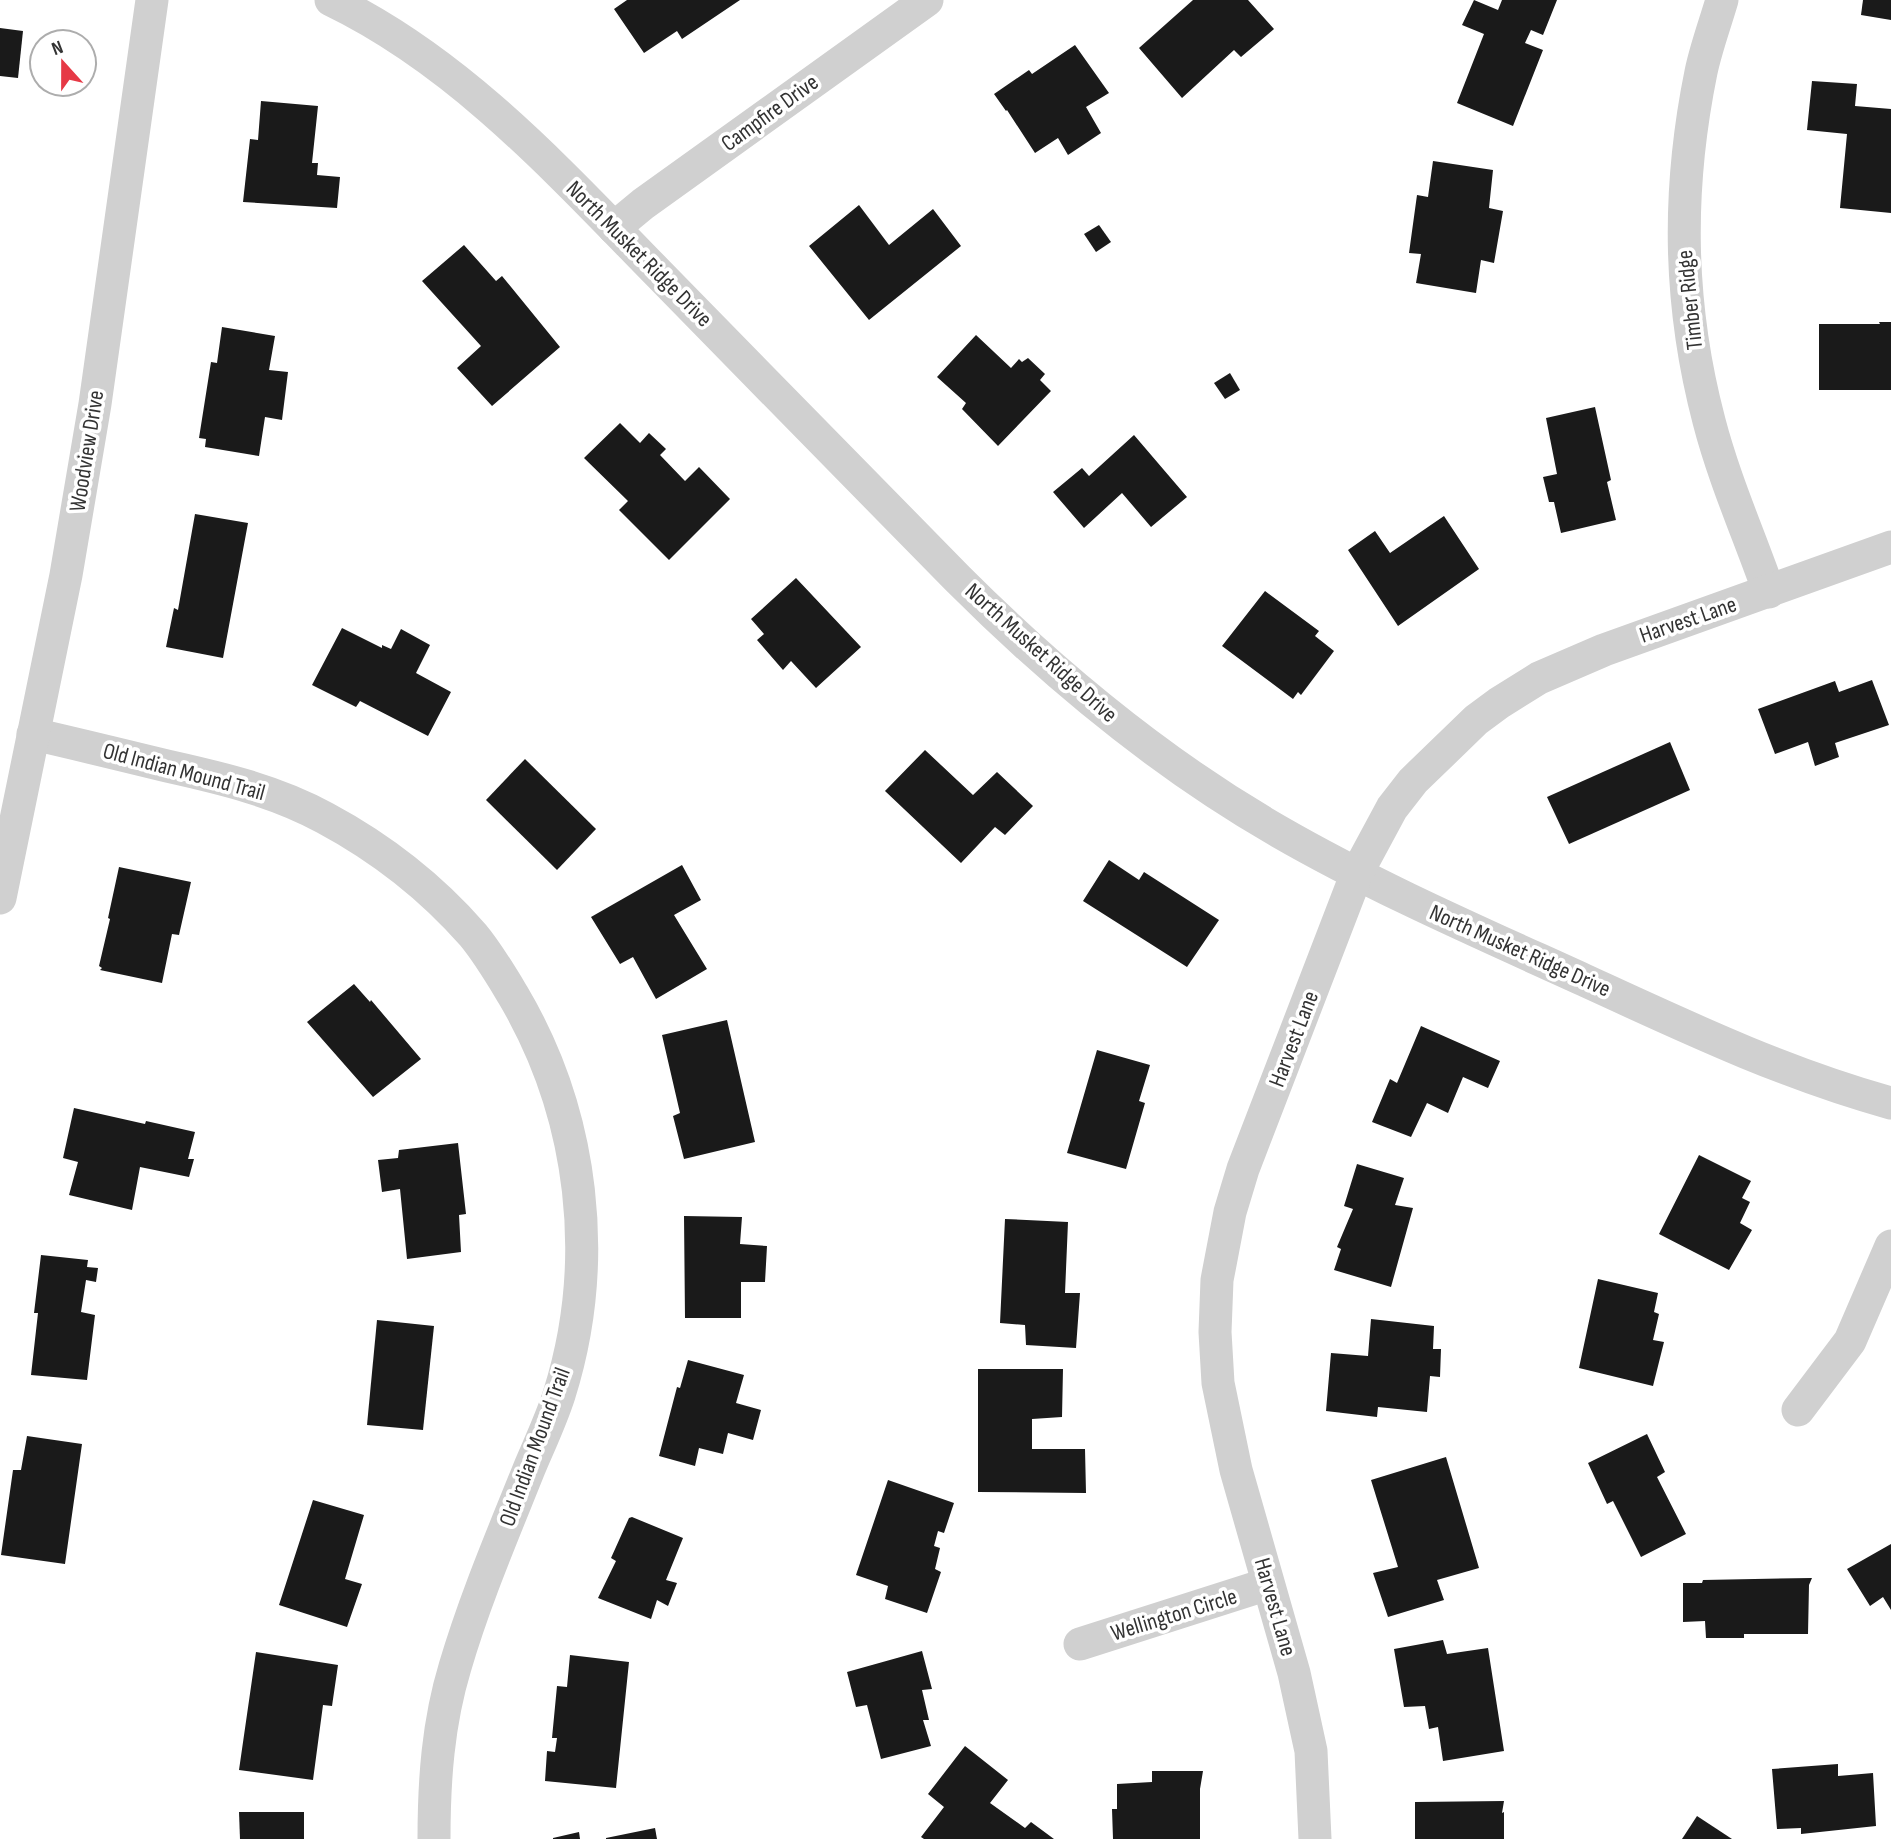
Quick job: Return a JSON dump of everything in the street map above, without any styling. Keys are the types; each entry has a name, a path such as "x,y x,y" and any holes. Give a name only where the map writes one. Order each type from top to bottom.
{"street":[{"name":"Woodview Drive","path":"0,898 66,575 93,417 152,0"},
{"name":"North Musket Ridge Drive","path":"331,0 357,12 406,42 464,87 540,154 962,583 1042,659 1134,735 1277,830 1417,905 1698,1032 1850,1092 1891,1104"},
{"name":"Campfire Drive","path":"614,228 643,204 928,0"},
{"name":"Timber Ridge","path":"1722,0 1702,70 1689,145 1683,223 1684,285 1690,335 1709,421 1769,592"},
{"name":"Harvest Lane","path":"1315,1839 1311,1752 1294,1673 1224,1418 1218,1383 1215,1332 1217,1280 1230,1212 1243,1169 1357,873 1392,808 1413,781 1476,720 1499,702 1539,678 1604,650 1891,547"},
{"name":"Old Indian Mound Trail","path":"33,734 245,784 324,817 400,865 439,900 474,937 504,979 531,1026 560,1097 579,1181 583,1258 573,1338 558,1395 476,1601 454,1670 438,1742 434,1779 434,1839"},
{"path":"1798,1410 1850,1341 1891,1246"},
{"name":"Wellington Circle","path":"1080,1644 1268,1584"}],"building":[{"path":"627,0 740,0 682,39 677,31 644,53 614,9"},
{"path":"1193,0 1248,0 1274,29 1241,57 1234,50 1182,98 1139,48"},
{"path":"1474,0 1498,10 1502,0 1557,0 1543,35 1531,30 1525,43 1543,50 1513,126 1457,103 1484,34 1462,25"},
{"path":"1863,0 1891,0 1891,20 1861,15"},
{"path":"0,28 23,31 18,78 0,76"},
{"path":"1075,45 1109,93 1086,107 1101,133 1068,155 1058,138 1035,153 994,94 1029,70 1032,74"},
{"path":"1812,81 1857,84 1855,106 1891,109 1891,213 1840,208 1847,134 1807,130"},
{"path":"261,101 318,106 312,163 318,163 317,175 340,177 337,208 243,202 250,139 258,140"},
{"path":"1433,161 1493,170 1489,208 1503,211 1494,263 1481,260 1476,293 1416,283 1421,254 1409,253 1417,195 1428,197"},
{"path":"859,205 889,245 933,209 961,246 869,320 809,246"},
{"path":"1099,225 1111,242 1096,252 1084,234"},
{"path":"464,245 496,281 502,276 560,347 492,406 457,368 481,346 422,281"},
{"path":"1879,322 1891,322 1891,390 1819,390 1819,324 1880,324"},
{"path":"222,327 275,336 269,370 288,372 282,420 265,417 259,456 205,447 206,439 199,438 211,362 217,363"},
{"path":"976,335 1011,368 1019,359 1022,362 1028,358 1045,374 1040,380 1051,391 998,446 962,409 966,403 937,377"},
{"path":"1230,373 1240,390 1225,399 1214,383"},
{"path":"1595,407 1611,480 1607,482 1616,520 1561,533 1554,502 1549,502 1543,477 1557,474 1546,418"},
{"path":"620,423 640,443 649,433 666,449 660,455 685,481 699,467 730,499 669,560 619,510 628,501 584,458"},
{"path":"1134,435 1187,497 1151,527 1122,493 1084,528 1053,492 1082,468 1089,476"},
{"path":"195,514 248,523 223,658 166,647 174,608 178,610"},
{"path":"1444,516 1479,569 1398,626 1348,550 1375,531 1390,553"},
{"path":"796,578 861,647 816,688 791,661 783,670 757,640 764,634 751,619"},
{"path":"1265,591 1319,631 1315,636 1334,651 1301,695 1298,692 1293,699 1222,646"},
{"path":"342,628 382,648 382,645 391,649 401,629 430,645 416,673 451,692 428,736 360,701 356,707 312,685"},
{"path":"1872,680 1889,725 1835,743 1839,757 1815,766 1808,742 1775,754 1758,709 1835,681 1839,692"},
{"path":"1670,742 1690,790 1569,844 1547,797"},
{"path":"925,750 973,795 997,772 1033,806 1005,835 995,827 961,863 885,791"},
{"path":"525,759 596,829 557,870 486,800"},
{"path":"1109,860 1139,880 1144,872 1219,920 1187,967 1083,901"},
{"path":"682,865 701,900 674,915 707,969 656,999 633,957 620,964 591,917"},
{"path":"119,867 191,882 179,935 172,934 162,983 100,970"},
{"path":"354,984 421,1059 373,1097 307,1022"},
{"path":"727,1020 755,1142 684,1159 673,1116 680,1113 662,1035"},
{"path":"1421,1026 1500,1061 1488,1088 1463,1077 1448,1113 1427,1103 1411,1137 1372,1122 1390,1079 1397,1083"},
{"path":"1097,1050 1150,1065 1139,1101 1145,1103 1126,1169 1067,1153"},
{"path":"74,1108 195,1132 188,1159 194,1159 189,1177 140,1167 132,1210 69,1195 78,1162 63,1158"},
{"path":"458,1143 466,1214 459,1215 461,1252 407,1259 400,1189 382,1192 378,1160 398,1158 399,1150"},
{"path":"1699,1155 1751,1181 1742,1198 1750,1202 1740,1223 1752,1230 1729,1270 1659,1234"},
{"path":"1357,1164 1404,1178 1395,1205 1413,1208 1391,1287 1334,1270 1341,1249 1337,1247 1353,1209 1344,1206"},
{"path":"684,1216 742,1217 740,1244 767,1246 765,1282 741,1282 741,1318 685,1318"},
{"path":"1005,1219 1068,1222 1065,1293 1080,1293 1076,1348 1026,1345 1025,1325 1000,1323"},
{"path":"41,1255 88,1260 87,1267 98,1268 96,1282 86,1280 81,1312 95,1315 87,1380 31,1375 38,1313 34,1313"},
{"path":"1598,1279 1658,1293 1654,1312 1659,1314 1653,1340 1664,1342 1653,1386 1579,1368"},
{"path":"1371,1319 1434,1326 1433,1349 1441,1349 1440,1377 1430,1376 1427,1412 1378,1407 1377,1417 1326,1411 1331,1353 1368,1356"},
{"path":"377,1320 434,1326 423,1430 367,1425"},
{"path":"688,1360 744,1375 736,1403 761,1410 753,1440 728,1433 723,1454 699,1448 695,1466 659,1456 677,1387 680,1388"},
{"path":"978,1369 1063,1369 1062,1417 1032,1419 1032,1449 1085,1449 1086,1493 978,1492"},
{"path":"1647,1434 1665,1472 1657,1477 1686,1534 1641,1557 1613,1501 1607,1504 1588,1463"},
{"path":"27,1436 82,1444 65,1564 1,1555 13,1470 21,1470"},
{"path":"1446,1457 1479,1568 1437,1580 1444,1600 1388,1617 1373,1573 1398,1567 1371,1480"},
{"path":"888,1480 954,1503 944,1533 938,1531 934,1546 940,1548 935,1569 941,1572 927,1613 885,1599 888,1586 856,1575"},
{"path":"313,1500 364,1515 345,1579 362,1584 347,1627 279,1605"},
{"path":"629,1518 683,1538 666,1580 677,1583 668,1606 657,1600 651,1619 598,1598 616,1561 611,1558"},
{"path":"1891,1544 1891,1610 1883,1597 1870,1606 1847,1569"},
{"path":"1812,1578 1809,1585 1808,1634 1744,1634 1744,1638 1706,1638 1705,1621 1683,1622 1683,1583 1702,1583 1703,1580"},
{"path":"1443,1640 1447,1654 1488,1648 1504,1751 1443,1761 1438,1727 1429,1729 1425,1706 1404,1707 1394,1649"},
{"path":"922,1651 932,1689 922,1690 929,1720 923,1720 931,1746 881,1759 867,1705 856,1707 847,1672"},
{"path":"256,1652 338,1665 332,1706 323,1705 313,1780 239,1770"},
{"path":"570,1655 629,1662 616,1788 545,1781 547,1751 555,1752 557,1738 552,1738 557,1686 567,1687"},
{"path":"965,1746 1008,1780 990,1803 1025,1828 1031,1822 1054,1839 921,1837 944,1807 928,1794"},
{"path":"1838,1764 1838,1776 1873,1773 1876,1826 1801,1834 1801,1828 1777,1829 1772,1769"},
{"path":"1152,1771 1203,1771 1200,1789 1200,1839 1113,1839 1112,1809 1117,1809 1117,1784 1152,1782"},
{"path":"1504,1801 1504,1839 1415,1839 1415,1802"},
{"path":"239,1812 304,1812 304,1839 240,1839"},
{"path":"1697,1816 1732,1839 1682,1839"},
{"path":"655,1828 657,1839 606,1839 606,1838"},
{"path":"579,1832 580,1839 553,1839 553,1838"}]}
